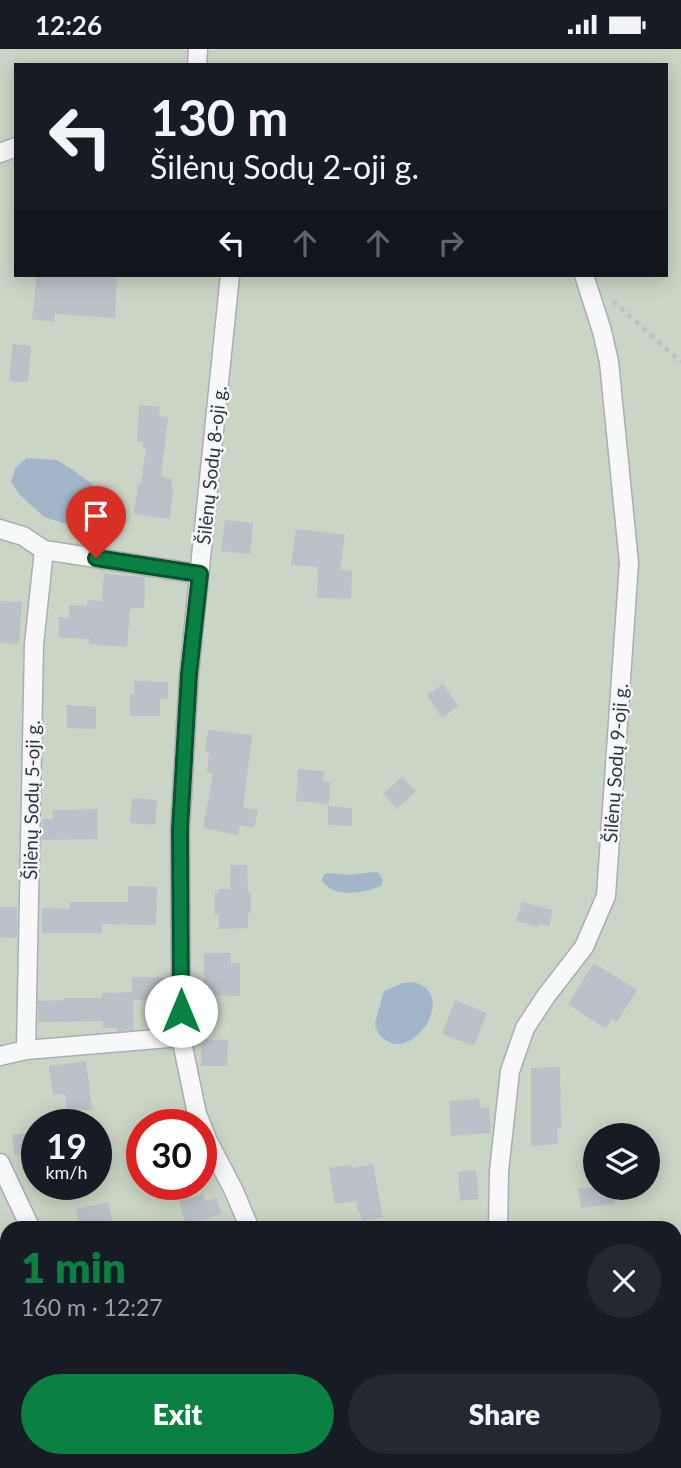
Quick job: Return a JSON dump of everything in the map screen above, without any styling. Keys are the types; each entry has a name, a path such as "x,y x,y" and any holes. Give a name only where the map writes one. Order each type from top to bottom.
{"street":[{"name":"Šilėnų Sodų 8-oji g.","path":"230,277 189,674 180,829 181,1037 197,1114 247,1221"},
{"name":"Šilėnų Sodų 9-oji g.","path":"498,1221 499,1171 510,1070 525,1028 584,947 606,895 629,562 609,362 585,277"},
{"path":"0,529 23,536 44,550 200,574"},
{"name":"Šilėnų Sodų 5-oji g.","path":"26,1050 34,644 44,550"},
{"path":"0,1056 26,1050 181,1037"},
{"path":"0,1163 27,1221"}],"path":[{"path":"613,301 681,362"}],"green space":[{"path":"0,49 681,49 681,1221 0,1221"}],"water":[{"path":"27,458 56,460 91,483 95,491 94,502 87,515 77,524 44,517 19,494 11,482 16,467"},
{"path":"328,873 348,875 379,873 383,881 381,886 366,891 349,893 333,890 322,880 324,874"},
{"path":"413,982 426,988 432,998 428,1022 410,1041 398,1044 387,1041 376,1029 375,1023 384,991"}],"building":[{"path":"37,277 117,277 115,318 55,314 54,322 32,319"},
{"path":"13,344 31,346 28,382 9,381"},
{"path":"139,405 160,407 159,416 168,417 161,477 172,479 170,519 134,514 146,447 143,447 143,442 137,441"},
{"path":"225,520 253,523 250,554 221,551"},
{"path":"296,529 345,535 340,570 352,571 351,599 317,598 318,567 291,565"},
{"path":"104,574 145,577 144,608 130,608 127,647 89,644 89,639 59,638 59,617 69,618 69,605 87,606 87,600 102,601"},
{"path":"0,601 22,602 19,644 0,643"},
{"path":"134,681 168,682 168,699 160,699 160,716 130,716 130,694 134,694"},
{"path":"443,684 458,706 442,718 427,695"},
{"path":"67,705 96,707 96,729 67,728"},
{"path":"208,730 252,735 243,808 258,810 254,828 240,825 238,835 203,828 213,773 207,773 209,752 205,752"},
{"path":"298,769 324,771 323,782 330,782 329,804 296,801"},
{"path":"402,777 416,791 397,809 383,794"},
{"path":"132,798 157,800 155,825 130,823"},
{"path":"328,806 352,808 352,826 328,825"},
{"path":"97,809 97,839 42,840 42,819 53,819 53,810"},
{"path":"231,865 247,865 248,893 251,893 248,928 219,929 219,914 215,915 215,893 218,893 218,889 230,889"},
{"path":"128,886 157,887 156,925 102,924 102,933 42,933 42,908 70,909 70,902 128,902"},
{"path":"522,902 553,910 549,926 539,924 538,927 516,921"},
{"path":"0,907 17,907 17,938 0,937"},
{"path":"204,953 231,953 231,963 240,963 240,996 204,995"},
{"path":"594,963 637,990 617,1022 612,1019 606,1029 568,1004"},
{"path":"132,977 163,977 164,1000 133,1000 134,1030 103,1028 103,1021 38,1022 38,1001 102,998 102,993 132,992"},
{"path":"455,1000 487,1013 474,1046 442,1034"},
{"path":"201,1039 228,1040 227,1066 201,1066"},
{"path":"86,1061 92,1109 67,1109 65,1094 53,1095 49,1066"},
{"path":"560,1067 561,1127 557,1128 558,1144 531,1146 531,1068"},
{"path":"479,1099 480,1108 489,1107 491,1133 451,1136 449,1101"},
{"path":"21,1134 21,1154 15,1155 12,1135"},
{"path":"351,1164 352,1168 373,1164 383,1217 362,1221 356,1201 335,1204 329,1168"},
{"path":"476,1170 479,1199 460,1201 458,1172"},
{"path":"578,1188 583,1188 583,1200 614,1200 615,1204 581,1208"},
{"path":"217,1198 222,1214 196,1221 184,1221 179,1201"},
{"path":"108,1202 112,1221 79,1221 76,1209"}],"route":[{"path":"96,558 200,574 189,674 180,829 181,1011"}]}
